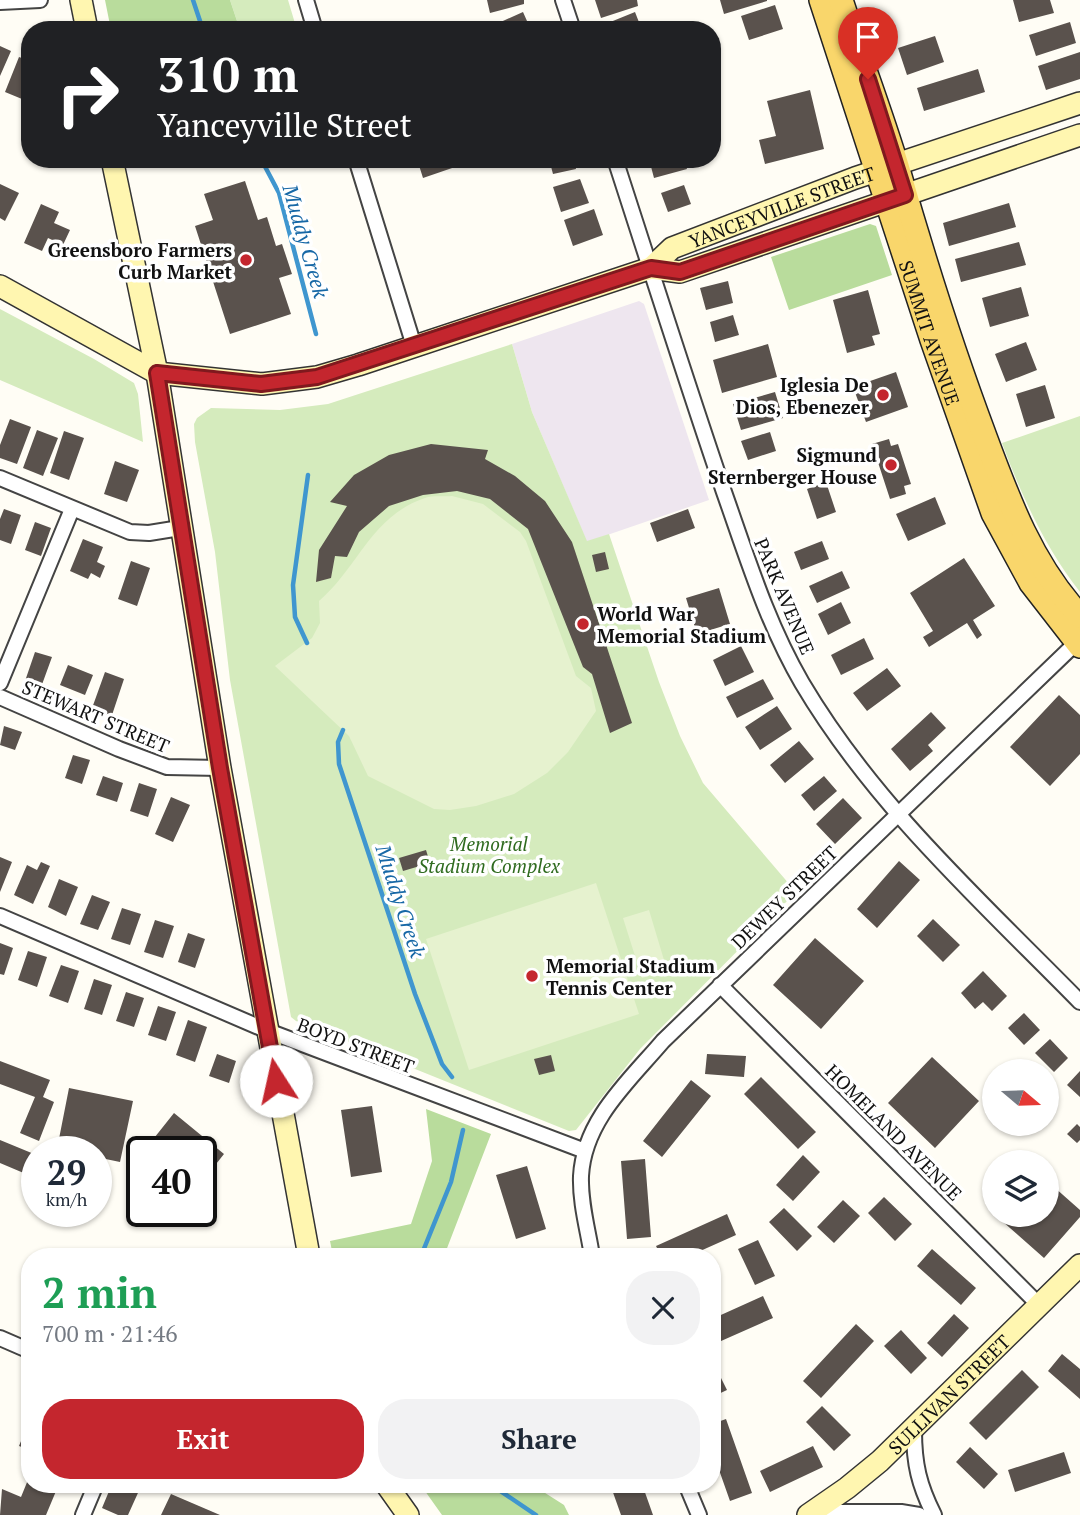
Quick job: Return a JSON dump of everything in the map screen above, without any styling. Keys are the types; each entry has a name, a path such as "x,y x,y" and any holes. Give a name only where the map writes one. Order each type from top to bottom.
{"main road":[{"name":"SUMMIT AVENUE","path":"821,0 887,168 1013,512 1038,560 1080,616"},
{"name":"SUMMIT AVENUE","path":"841,0 887,168"},
{"name":"SUMMIT AVENUE","path":"897,198 932,340 993,513 1031,583 1078,645"}],"street":[{"path":"0,2 40,0"},
{"path":"81,0 85,21"},
{"path":"306,0 312,21"},
{"path":"563,0 570,21"},
{"name":"YANCEYVILLE STREET","path":"157,373 231,382 285,382 317,377 651,268 672,248 887,168 1080,103"},
{"name":"YANCEYVILLE STREET","path":"651,268 680,272 1080,135"},
{"path":"114,168 157,373 220,768 308,1248"},
{"path":"359,168 414,346"},
{"name":"PARK AVENUE","path":"618,168 680,365 769,617 802,682 848,752 897,815 1080,1002"},
{"path":"0,286 157,373"},
{"path":"0,478 130,532 149,533 180,528"},
{"path":"0,684 72,509"},
{"name":"DEWEY STREET","path":"591,1248 581,1176 585,1151 595,1125 608,1105 663,1041 720,985 1078,645"},
{"name":"STEWART STREET","path":"0,697 167,767 220,768"},
{"name":"BOYD STREET","path":"0,916 268,1031 585,1151"},
{"name":"HOMELAND AVENUE","path":"720,985 1040,1305"},
{"name":"SULLIVAN STREET","path":"812,1513 872,1468 914,1430 1080,1265"},
{"path":"0,1338 21,1347"},
{"path":"914,1430 914,1462 922,1491 934,1515"},
{"path":"83,1515 92,1493"},
{"path":"392,1493 408,1515"},
{"path":"690,1493 699,1515"},
{"path":"812,1513 901,1512 919,1515"}],"shaded area":[{"path":"639,301 644,304 709,500 587,542 532,412 512,344"}],"green space":[{"path":"105,0 230,0 237,21 109,21"},
{"path":"230,0 288,0 294,21 237,21"},
{"path":"870,224 876,226 892,275 789,310 771,257"},
{"path":"0,309 134,383 138,394 143,442 0,380"},
{"name":"Memorial Stadium Complex","path":"512,344 532,412 587,541 609,534 659,682 680,736 703,783 796,892 640,1049 576,1130 569,1131 291,1017 230,680 215,552 195,442 194,424 197,418 211,408 280,410 328,404"},
{"path":"1080,416 1080,592 1035,521 1002,443"},
{"path":"452,496 483,504 520,532 526,541 576,676 591,688 596,711 568,752 547,773 514,794 476,806 450,810 434,809 368,776 349,736 275,666 312,638 320,623 319,601 333,588 391,517 425,498"},
{"name":"Memorial Stadium Tennis Center","path":"596,883 639,1014 469,1070 426,939"},
{"path":"649,910 667,970 642,978 623,918"},
{"path":"426,1109 491,1134 447,1248 331,1248 330,1241 411,1224 432,1161"},
{"path":"426,1493 545,1493 564,1505 569,1515 442,1515"}],"building":[{"path":"487,0 524,0 524,4 490,13"},
{"path":"595,0 637,0 638,6 601,18"},
{"path":"720,0 767,0 767,1 724,14"},
{"path":"1013,0 1050,0 1054,13 1019,22"},
{"path":"775,5 783,29 749,40 741,16"},
{"path":"523,12 527,21 503,21"},
{"path":"635,12 638,21 613,21"},
{"path":"1070,22 1076,43 1036,56 1029,35"},
{"path":"935,36 944,62 907,75 898,48"},
{"path":"0,46 11,51 0,76"},
{"path":"1080,52 1080,79 1046,90 1038,66"},
{"path":"19,57 21,58 21,99 5,92"},
{"path":"978,69 985,92 924,111 917,88"},
{"path":"810,90 824,149 765,164 759,140 776,136 767,101"},
{"path":"420,168 452,168 423,178"},
{"path":"551,168 576,168 576,169 553,174"},
{"path":"651,168 687,169 654,178"},
{"path":"580,179 589,203 561,212 553,187"},
{"name":"Greensboro Farmers Curb Market","path":"245,181 258,220 267,217 276,246 282,244 292,274 279,278 291,314 230,334 195,226 213,220 204,194"},
{"path":"0,184 19,193 5,221 0,218"},
{"path":"684,185 691,204 668,212 661,193"},
{"path":"1009,203 1016,227 949,246 943,223"},
{"path":"41,204 59,212 54,223 70,230 63,245 48,238 42,251 24,243"},
{"path":"594,209 603,235 573,246 564,220"},
{"path":"1019,242 1026,265 961,282 955,259"},
{"path":"728,281 733,303 706,310 700,288"},
{"path":"1021,287 1029,316 990,327 982,298"},
{"path":"868,290 880,334 872,336 875,345 847,353 833,300"},
{"path":"733,315 739,335 715,342 710,322"},
{"path":"1026,342 1037,370 1006,382 995,354"},
{"path":"768,344 777,377 722,393 713,360"},
{"path":"896,372 908,407 866,422 853,387"},
{"path":"1045,385 1055,418 1026,427 1016,394"},
{"path":"775,392 783,418 741,430 733,404"},
{"path":"10,419 31,427 17,464 0,458 0,445"},
{"path":"37,430 58,438 43,476 23,468"},
{"path":"64,431 84,438 69,480 50,473"},
{"path":"770,432 776,451 748,460 741,441"},
{"name":"Sigmund Sternberger House","path":"889,439 891,446 898,444 911,484 904,486 906,494 890,499 872,444"},
{"name":"World War Memorial Stadium","path":"431,444 488,450 485,459 515,476 545,501 572,542 632,723 610,733 592,674 583,667 528,529 490,499 457,491 423,495 389,506 359,532 347,557 335,556 331,578 316,582 319,550 347,506 330,502 354,475 389,455"},
{"path":"115,461 139,470 127,502 104,494"},
{"path":"826,482 836,512 817,519 807,489"},
{"path":"935,497 946,524 908,541 896,514"},
{"path":"4,509 21,515 11,544 0,540 0,519"},
{"path":"688,509 695,528 657,542 650,523"},
{"path":"35,522 51,528 41,556 25,550"},
{"path":"83,539 103,547 97,562 105,566 100,578 91,573 88,579 70,571"},
{"path":"822,541 829,559 801,570 794,552"},
{"path":"605,552 609,569 596,572 592,555"},
{"path":"964,558 995,606 973,620 982,635 977,639 967,623 929,647 923,637 933,631 910,593"},
{"path":"131,561 150,568 137,606 118,599"},
{"path":"842,571 850,588 817,603 809,586"},
{"path":"719,588 730,624 697,634 686,598"},
{"path":"841,602 851,623 828,635 818,614"},
{"path":"864,638 874,659 841,675 831,655"},
{"path":"741,646 754,672 725,686 713,660"},
{"path":"35,652 52,657 40,690 24,684"},
{"path":"68,665 93,675 85,695 60,685"},
{"path":"887,668 901,686 867,711 853,693"},
{"path":"105,672 124,679 111,718 91,711"},
{"path":"763,679 774,699 737,718 726,697"},
{"path":"1059,695 1080,715 1080,754 1050,786 1010,747"},
{"path":"777,706 792,729 760,750 745,727"},
{"path":"931,712 946,728 928,745 933,751 910,771 891,749"},
{"path":"4,726 22,732 15,750 0,745"},
{"path":"799,741 814,759 785,783 770,765"},
{"path":"73,755 90,760 82,784 65,778"},
{"path":"103,776 123,783 117,802 96,795"},
{"path":"824,776 837,791 814,811 801,795"},
{"path":"139,783 157,789 148,817 130,811"},
{"path":"171,797 190,805 173,842 155,834"},
{"path":"843,798 862,818 835,844 816,824"},
{"path":"426,850 430,863 403,871 399,858"},
{"path":"0,857 12,862 0,892"},
{"path":"899,861 920,880 877,928 857,909"},
{"path":"41,862 50,866 33,904 14,895 27,865 37,870"},
{"path":"59,879 78,887 66,916 48,907"},
{"path":"92,895 110,902 98,930 80,924"},
{"path":"122,908 141,914 130,945 111,939"},
{"path":"933,919 960,945 943,962 917,936"},
{"path":"155,920 174,926 163,958 144,952"},
{"path":"188,933 205,939 195,968 178,962"},
{"path":"815,938 864,981 821,1029 773,985"},
{"path":"0,943 13,948 4,975 0,974"},
{"path":"28,951 47,957 37,987 18,980"},
{"path":"61,965 79,971 68,1003 49,996"},
{"path":"983,971 1007,996 992,1011 983,1002 975,1009 961,993"},
{"path":"94,979 112,985 102,1015 84,1009"},
{"path":"126,992 144,998 134,1027 116,1021"},
{"path":"158,1006 176,1012 166,1041 148,1035"},
{"path":"1024,1013 1040,1030 1024,1045 1008,1028"},
{"path":"188,1020 207,1027 195,1062 176,1055"},
{"path":"1050,1039 1068,1058 1059,1067 1059,1059 1041,1059 1035,1053"},
{"path":"217,1054 236,1061 229,1083 209,1076"},
{"path":"707,1054 746,1056 744,1077 705,1074"},
{"path":"551,1055 555,1071 539,1075 534,1059"},
{"path":"932,1057 979,1101 935,1148 888,1103"},
{"path":"0,1061 50,1080 43,1097 54,1102 41,1136 20,1133 35,1097 0,1084"},
{"path":"1080,1071 1080,1097 1067,1085"},
{"path":"761,1077 816,1132 798,1149 744,1094"},
{"path":"691,1080 711,1096 662,1157 643,1141"},
{"path":"69,1088 133,1101 120,1162 112,1160 112,1136 60,1136"},
{"path":"372,1106 382,1172 351,1177 341,1110"},
{"path":"174,1113 202,1136 156,1136"},
{"path":"1077,1124 1080,1127 1080,1140 1077,1143 1067,1134"},
{"path":"0,1140 21,1149 21,1172 0,1163"},
{"path":"217,1148 224,1154 217,1163"},
{"path":"803,1155 820,1172 793,1201 776,1185"},
{"path":"645,1159 651,1237 627,1239 621,1161"},
{"path":"527,1166 546,1229 516,1239 496,1175"},
{"path":"1059,1191 1080,1210 1080,1217 1044,1258 1009,1227 1059,1227"},
{"path":"884,1197 912,1224 895,1241 868,1213"},
{"path":"843,1200 860,1216 834,1243 817,1227"},
{"path":"784,1208 812,1236 797,1251 769,1222"},
{"path":"727,1214 736,1235 707,1248 656,1246"},
{"path":"758,1240 775,1276 755,1285 738,1249"},
{"path":"932,1249 976,1288 961,1305 917,1266"},
{"path":"763,1296 773,1318 721,1341 721,1315"},
{"path":"954,1314 969,1328 942,1357 927,1343"},
{"path":"856,1324 874,1341 821,1398 803,1381"},
{"path":"901,1330 927,1358 911,1374 884,1346"},
{"path":"1062,1354 1080,1369 1080,1399 1048,1371"},
{"path":"1022,1370 1039,1387 986,1440 969,1423"},
{"path":"721,1378 727,1390 721,1393"},
{"path":"822,1406 851,1435 834,1451 806,1422"},
{"path":"726,1419 752,1493 730,1501 721,1476 721,1421"},
{"path":"813,1446 823,1467 770,1492 760,1471"},
{"path":"970,1447 998,1474 984,1489 956,1462"},
{"path":"1064,1452 1071,1473 1015,1492 1008,1470"},
{"path":"2,1489 21,1497 23,1493 55,1493 46,1515 0,1515"},
{"path":"108,1493 138,1493 128,1515 118,1515 102,1508"},
{"path":"613,1493 645,1493 653,1515 621,1515"},
{"path":"171,1494 220,1515 161,1515"}],"waterway":[{"name":"Muddy Creek","path":"193,0 200,21"},
{"name":"Muddy Creek","path":"266,168 279,193 316,334"},
{"name":"Muddy Creek","path":"307,643 295,617 293,585 308,475"},
{"name":"Muddy Creek","path":"343,730 338,742 339,764 415,994 442,1064 452,1077"},
{"name":"Muddy Creek","path":"424,1248 451,1182 463,1130"},
{"name":"Muddy Creek","path":"503,1493 536,1515"}],"place":[{"name":"Greensboro Farmers Curb Market","path":"246,260"},
{"name":"Iglesia De Dios, Ebenezer","path":"883,395"},
{"name":"Sigmund Sternberger House","path":"891,465"},
{"name":"World War Memorial Stadium","path":"583,624"},
{"name":"Memorial Stadium Tennis Center","path":"532,976"}],"route":[{"path":"276,1081 220,768 157,373 261,384 317,377 651,268 680,272 905,195 868,79"}]}
